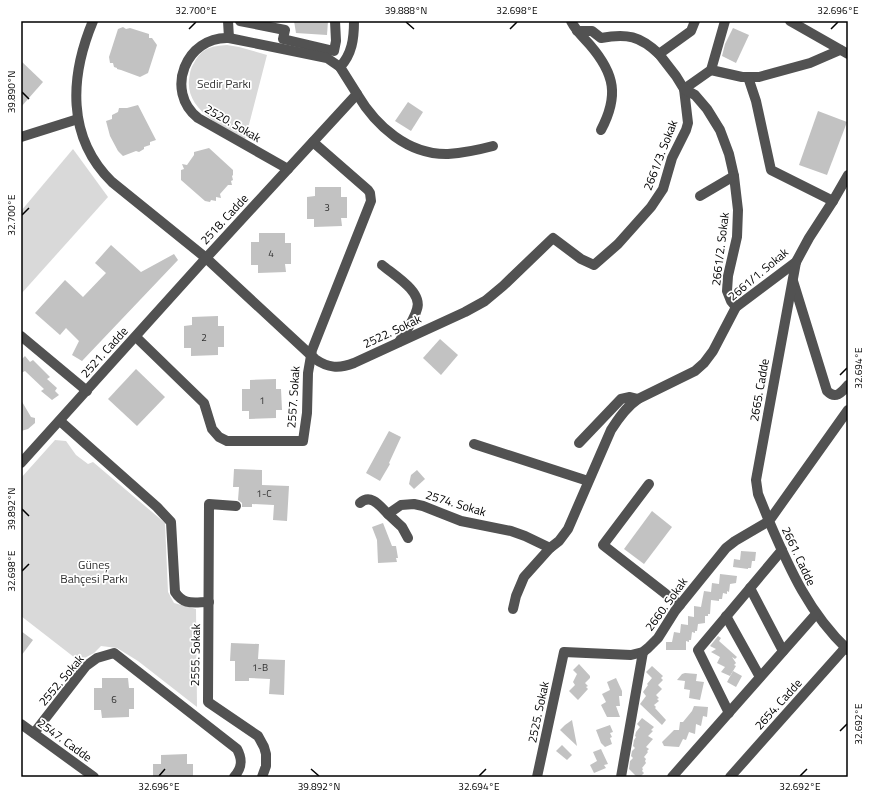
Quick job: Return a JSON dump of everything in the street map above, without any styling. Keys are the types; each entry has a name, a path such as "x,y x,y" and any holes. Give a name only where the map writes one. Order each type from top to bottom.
{"street":[{"name":"2518. Cadde","path":"93,21 85,43 78,78 76,102 78,119 88,150 104,175 206,258 357,94"},
{"path":"228,21 229,38"},
{"path":"240,21 284,30 283,39 334,51 336,41 335,21"},
{"path":"354,21 353,43 345,61 340,67 366,108 376,120 397,138 415,148 446,154 493,146"},
{"path":"571,21 577,31 596,52 611,82 613,92 612,101 602,130"},
{"path":"659,54 691,30 694,21"},
{"path":"577,31 592,31 602,38 622,36 641,39 659,54 684,89 711,70 725,21"},
{"path":"790,21 844,52"},
{"name":"2520. Sokak","path":"288,169 198,118 191,112 186,106 183,98 182,82 188,59 197,49 208,41 229,38 327,58 340,67"},
{"path":"711,70 748,77 759,77 844,52"},
{"path":"748,77 756,101 771,170 833,201"},
{"name":"2661/2. Sokak","path":"684,89 695,95 714,119 725,142 734,176 738,210 738,225 735,249 728,276 727,291 730,301 736,307"},
{"name":"2661/3. Sokak","path":"594,265 618,244 651,207 663,189 672,158 688,123 684,89"},
{"path":"21,137 78,119"},
{"name":"2557. Sokak","path":"136,337 204,403 211,427 218,437 227,441 303,441 307,413 310,355 372,201 368,190 313,142"},
{"path":"700,196 734,176"},
{"name":"2661/1. Sokak","path":"513,608 524,576 550,548 560,541 568,529 614,426 626,410 638,399 700,368 713,350 736,307 796,262 809,238 848,176"},
{"name":"2522. Sokak","path":"206,258 310,355 321,363 333,368 354,363 465,312 485,301 503,286 553,238 581,259 594,265"},
{"name":"2521. Cadde","path":"23,456 60,421 206,258"},
{"name":"2665. Cadde","path":"769,521 758,494 756,480 796,262"},
{"path":"382,265 410,288 418,301 418,308 399,342"},
{"path":"792,279 827,391 832,395 838,395 842,393 848,385"},
{"path":"21,336 87,391"},
{"path":"579,443 621,399 630,397 638,399"},
{"name":"2661. Cadde","path":"846,649 816,614 798,585 769,521 848,410"},
{"path":"60,421 157,506 168,518 171,522 175,592 180,598 187,602 209,602"},
{"path":"474,444 588,482"},
{"path":"649,484 603,545 680,605"},
{"path":"360,503 367,499 371,499 402,527 408,538"},
{"name":"2555. Sokak","path":"236,506 209,504 208,702 258,736 264,747 267,760 265,772 262,777"},
{"name":"2574. Sokak","path":"388,514 401,505 414,504 461,521 511,531 550,548"},
{"name":"2660. Sokak","path":"643,652 658,638 680,605 726,548 769,521"},
{"path":"728,713 698,650 782,550"},
{"path":"750,588 783,651"},
{"path":"672,777 816,614"},
{"path":"726,616 760,678"},
{"name":"2654. Cadde","path":"734,776 846,649"},
{"name":"2525. Sokak","path":"537,777 564,652 631,656 643,652"},
{"path":"621,777 643,652"},
{"name":"2552. Sokak","path":"34,733 86,666 97,658 114,653 237,749 241,765 238,773 234,777"},
{"name":"2547. Cadde","path":"21,724 94,777"}],"green space":[{"name":"Sedir Parkı","path":"227,45 267,55 245,140 208,117 194,101 190,91 190,72 200,54 212,47"},
{"path":"73,149 108,197 21,294 21,211"},
{"name":"Güneş Bahçesi Parkı","path":"55,440 66,441 76,455 88,464 93,462 165,523 168,592 174,603 196,609 197,707 138,661 117,648 101,646 94,653 79,661 21,616 21,478"}],"building":[{"path":"294,21 328,21 327,35 296,33"},
{"path":"123,27 149,34 149,38 152,38 157,45 148,73 140,77 117,69 114,67 113,63 110,63 109,57 118,29"},
{"path":"733,28 749,35 736,63 722,56 725,44"},
{"path":"21,61 43,82 21,107"},
{"path":"408,102 423,112 411,131 395,121"},
{"path":"138,105 156,140 150,142 150,145 144,147 144,149 139,152 136,151 123,156 118,151 110,136 106,121 112,119 112,115 118,112 119,108 127,108"},
{"path":"818,111 847,122 827,175 799,165"},
{"path":"209,148 233,170 233,180 231,181 232,185 228,185 220,194 221,198 216,197 216,201 211,200 210,202 205,201 181,180 181,170 184,169 182,164 187,165 194,155 194,152"},
{"path":"315,187 341,187 341,197 347,197 347,218 341,218 342,226 314,227 314,219 307,219 307,197 315,196"},
{"path":"259,233 285,233 285,243 291,243 291,264 285,264 286,272 258,273 258,265 251,265 251,242 259,242"},
{"path":"111,245 141,272 174,254 178,260 82,361 72,355 79,341 66,328 60,335 35,313 65,280 83,297 106,273 95,263"},
{"path":"218,316 218,326 224,326 224,347 218,347 218,355 191,356 191,348 184,348 184,326 192,325 192,317"},
{"path":"440,339 458,355 441,375 423,358"},
{"path":"25,356 30,362 33,360 50,377 47,379 57,388 55,391 59,395 52,400 41,391 44,389 25,371 21,373 21,360"},
{"path":"136,369 165,397 137,426 108,399"},
{"path":"276,379 276,389 281,389 282,410 276,410 276,418 249,419 249,411 242,411 242,389 250,389 250,380"},
{"path":"21,400 31,417 35,418 35,423 28,429 21,431"},
{"path":"389,431 401,437 389,463 390,464 380,481 366,473"},
{"path":"234,469 262,470 262,485 289,486 287,521 273,520 274,505 252,504 252,507 242,507 242,503 238,500 239,487 233,487"},
{"path":"417,470 425,479 414,489 409,484 411,475"},
{"path":"652,511 672,527 644,564 624,549"},
{"path":"383,523 392,546 396,546 398,558 396,558 397,562 378,563 377,540 372,527"},
{"path":"741,551 756,552 755,561 752,561 751,568 733,567 734,559 740,560"},
{"path":"720,574 737,576 736,583 730,584 729,592 727,591 727,594 723,593 722,599 719,599 719,601 711,600 710,614 705,616 705,623 698,624 697,631 695,631 695,633 692,632 691,640 689,640 689,642 686,641 686,650 666,650 666,642 672,642 674,632 680,633 681,624 688,625 688,616 694,617 694,606 701,607 704,591 711,592 712,583 719,584"},
{"path":"21,631 33,640 21,656"},
{"path":"718,636 721,638 719,641 737,657 735,659 732,657 736,663 734,665 736,666 730,676 721,672 725,667 717,663 720,657 711,652 716,649 710,646"},
{"path":"231,643 259,644 258,659 285,660 284,695 269,694 270,679 249,678 249,681 235,681 235,661 230,661"},
{"path":"579,664 590,676 590,678 585,683 588,686 586,687 588,689 578,700 569,691 575,685 573,682 577,674 573,670"},
{"path":"652,666 663,676 661,678 663,680 658,685 662,689 656,695 659,698 657,699 659,701 654,705 666,720 662,725 640,704 646,696 643,692 652,678 646,672"},
{"path":"733,671 742,676 736,687 727,682"},
{"path":"682,674 697,674 696,681 704,682 700,700 689,698 690,690 684,689 685,681 677,680"},
{"path":"102,678 128,678 129,688 134,688 134,709 129,709 129,717 102,718 101,710 94,710 94,688 102,688"},
{"path":"616,678 622,691 622,696 619,696 620,706 616,706 620,717 607,717 601,705 606,702 602,694 610,690 607,682"},
{"path":"694,706 708,707 707,717 703,716 701,726 696,724 695,734 689,732 686,740 683,739 679,747 664,746 662,742 674,730 679,730 680,722 683,722"},
{"path":"642,718 654,727 651,730 653,731 648,736 653,739 646,747 649,749 644,757 646,759 646,763 642,768 642,771 644,773 640,777 637,777 629,769 630,761 633,758 631,756 632,751 635,748 633,746 636,732 640,727 637,724"},
{"path":"572,720 577,746 560,730"},
{"path":"610,725 613,732 610,733 612,737 610,738 612,744 605,747 601,743 596,730"},
{"path":"562,745 572,755 567,760 556,751"},
{"path":"601,749 608,764 604,765 606,768 594,773 590,765 597,761 593,752"},
{"path":"187,754 187,764 193,764 193,777 153,777 153,764 161,764 161,755"}]}
